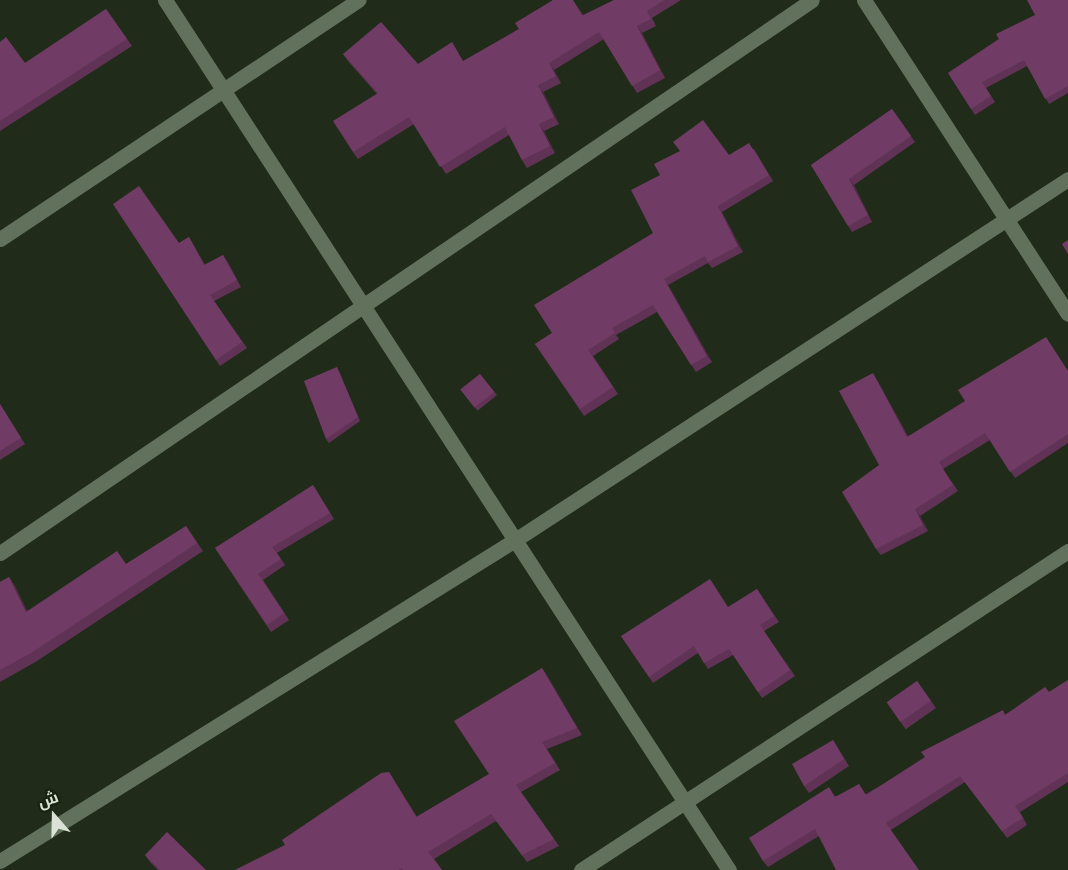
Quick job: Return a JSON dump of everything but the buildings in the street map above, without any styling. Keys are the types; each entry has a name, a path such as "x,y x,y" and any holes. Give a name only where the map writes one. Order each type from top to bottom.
{"street":[{"path":"165,0 729,870"},
{"path":"0,239 222,88 359,0"},
{"path":"0,553 365,308 812,0"},
{"path":"864,0 1068,314"},
{"path":"0,861 515,540 1068,179"},
{"path":"581,870 1068,551"}]}
